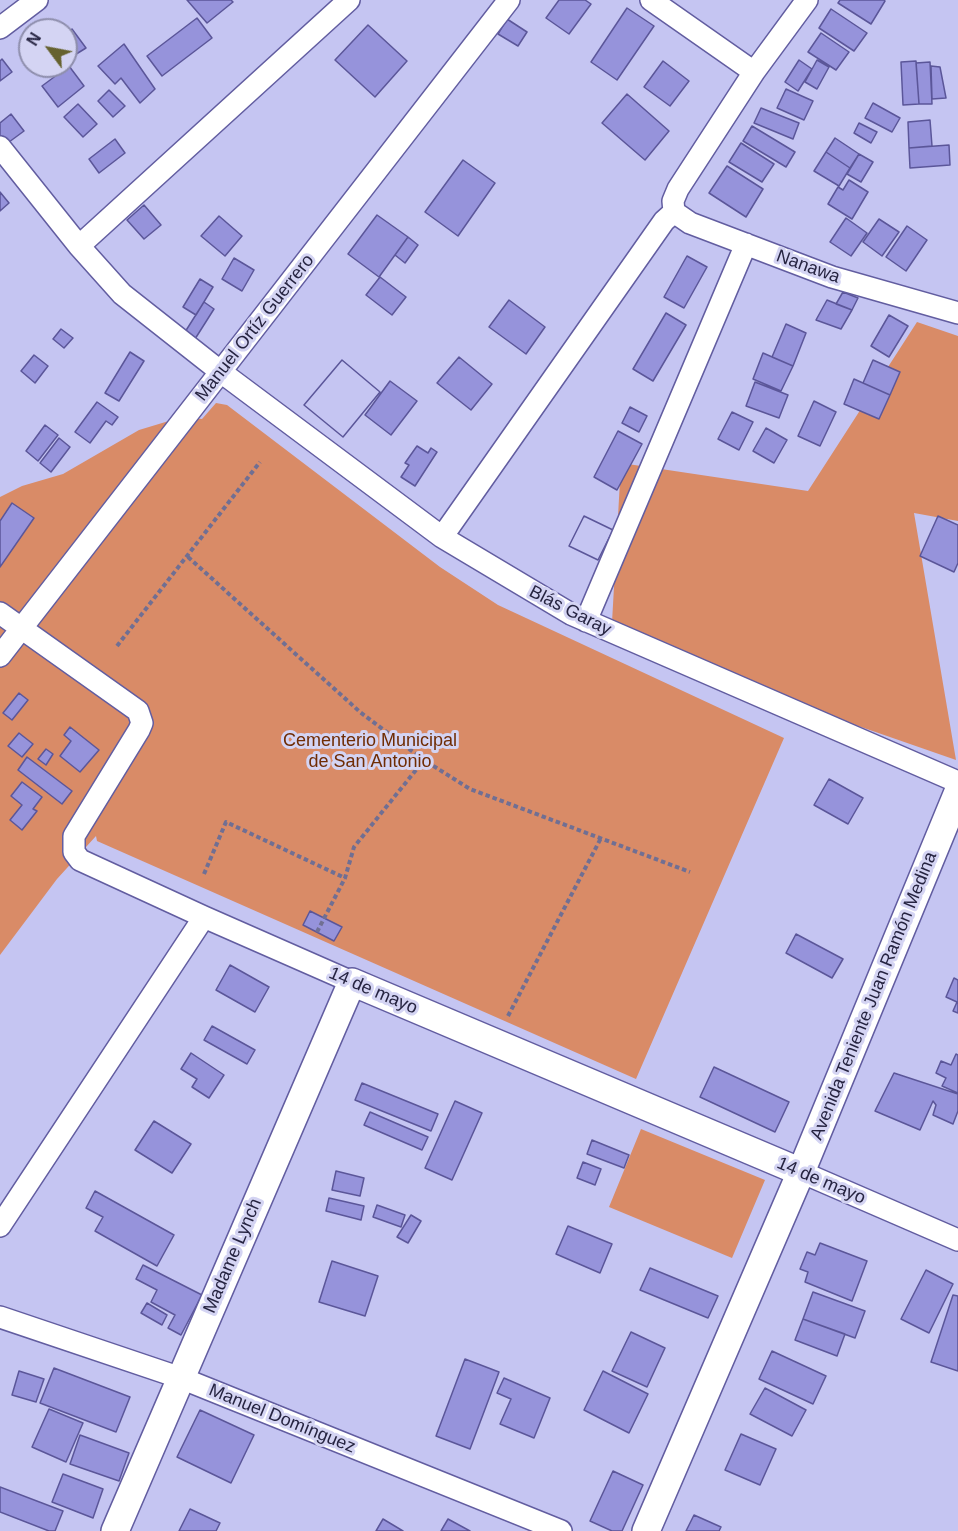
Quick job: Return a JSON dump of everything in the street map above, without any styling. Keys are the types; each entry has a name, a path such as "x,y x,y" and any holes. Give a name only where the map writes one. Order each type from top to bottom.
{"street":[{"path":"0,28 37,0"},
{"path":"79,246 349,0"},
{"name":"Manuel Ortíz Guerrero","path":"0,656 509,0"},
{"path":"651,0 754,72"},
{"path":"442,537 674,206 678,189 754,72 807,0"},
{"name":"Blás Garay","path":"0,147 79,246 122,294 221,372 442,537 513,582 571,614 958,782"},
{"name":"Nanawa","path":"674,206 690,224 832,277 958,313"},
{"path":"586,621 746,244"},
{"path":"0,614 20,629"},
{"name":"14 de mayo","path":"20,629 138,711 141,718 139,730 74,836 74,852 80,860 352,982 958,1240"},
{"name":"Avenida Teniente Juan Ramón Medina","path":"646,1531 801,1172 958,792"},
{"path":"0,1226 204,917"},
{"name":"Madame Lynch","path":"115,1531 352,982"},
{"name":"Manuel Domínguez","path":"0,1317 181,1378 561,1531"}],"path":[{"path":"117,646 260,462"},
{"path":"188,557 360,712 424,760 470,789 690,872"},
{"path":"317,932 345,878 354,847 424,760"},
{"path":"204,874 226,822 345,878"},
{"path":"508,1016 601,838"}],"green space":[{"path":"917,322 958,336 958,521 914,513 956,760 611,640 621,463 808,491"},
{"name":"Cementerio Municipal de San Antonio","path":"216,403 227,405 440,567 498,605 784,738 636,1079 97,841 96,836 57,879 0,955 0,497 22,486 63,474 139,430 182,417 202,419"},
{"path":"641,1129 765,1180 732,1258 609,1207"}],"building":[{"path":"187,0 231,0 233,2 207,23"},
{"path":"559,0 585,0 591,4 569,34 546,18"},
{"path":"840,0 885,1 871,24 838,3"},
{"path":"627,8 654,26 617,80 591,62"},
{"path":"831,9 867,33 854,51 819,28"},
{"path":"197,18 212,38 162,76 147,56"},
{"path":"507,19 527,32 518,46 498,34"},
{"path":"368,25 407,61 375,97 335,60"},
{"path":"821,33 849,52 836,70 808,52"},
{"path":"78,37 86,48 78,53"},
{"path":"124,44 155,89 140,103 121,78 115,84 98,66"},
{"path":"2,59 12,72 0,81 0,61"},
{"path":"799,60 812,69 798,91 785,82"},
{"path":"817,60 829,67 817,89 805,82"},
{"path":"663,61 689,81 670,106 644,87"},
{"path":"916,61 919,104 903,105 901,62"},
{"path":"930,62 932,104 919,104 916,63"},
{"path":"931,66 940,67 946,98 932,99"},
{"path":"53,78 78,78 84,86 58,107 42,86"},
{"path":"786,89 813,101 804,120 777,108"},
{"path":"109,90 125,106 113,117 98,101"},
{"path":"627,94 669,131 645,160 602,123"},
{"path":"873,103 900,118 892,132 865,118"},
{"path":"78,104 97,124 83,137 64,117"},
{"path":"761,108 799,123 793,139 754,123"},
{"path":"11,114 24,131 5,145 0,138 0,123"},
{"path":"930,120 932,146 909,148 908,122"},
{"path":"859,123 877,132 871,143 854,133"},
{"path":"752,126 795,152 786,167 743,141"},
{"path":"835,138 859,154 850,168 826,152"},
{"path":"115,139 125,153 99,173 89,159"},
{"path":"741,143 774,164 762,182 729,162"},
{"path":"949,145 950,165 910,168 909,148"},
{"path":"826,152 850,168 839,186 814,171"},
{"path":"859,154 873,162 861,182 847,174"},
{"path":"463,160 495,183 458,236 425,212"},
{"path":"727,166 763,189 746,217 709,193"},
{"path":"849,180 868,192 852,219 828,204 838,187 843,190"},
{"path":"0,192 9,203 0,211"},
{"path":"144,205 161,225 144,239 127,220"},
{"path":"377,215 408,237 379,277 348,254"},
{"path":"219,216 242,236 225,256 201,236"},
{"path":"846,218 867,233 851,256 830,242"},
{"path":"879,219 899,232 882,256 863,242"},
{"path":"907,226 927,240 906,271 886,257"},
{"path":"408,237 418,245 405,263 395,255"},
{"path":"687,256 707,267 684,308 664,297"},
{"path":"234,258 254,270 242,291 222,279"},
{"path":"380,277 406,297 392,315 366,295"},
{"path":"200,279 213,287 196,315 183,307"},
{"path":"843,292 858,298 852,310 836,304"},
{"path":"509,300 545,327 526,354 489,327"},
{"path":"827,300 852,310 841,329 816,320"},
{"path":"204,302 214,309 195,339 185,332"},
{"path":"666,313 686,325 653,381 633,369"},
{"path":"889,315 908,326 889,357 871,346"},
{"path":"786,324 806,333 793,366 772,357"},
{"path":"61,329 73,338 64,348 53,339"},
{"path":"130,352 144,361 119,401 105,393"},
{"path":"763,353 793,366 781,391 753,379"},
{"path":"34,355 48,366 35,383 21,371"},
{"path":"459,357 492,384 471,410 437,383"},
{"path":"342,360 380,392 343,437 304,405"},
{"path":"342,360 380,392 343,437 304,405"},
{"path":"873,360 900,372 890,395 863,383"},
{"path":"854,379 890,395 879,419 844,404"},
{"path":"390,381 417,401 391,435 365,415"},
{"path":"755,382 788,395 779,418 746,406"},
{"path":"814,401 836,412 820,446 798,436"},
{"path":"97,402 118,417 112,425 106,421 90,443 75,432"},
{"path":"630,407 647,416 639,432 622,423"},
{"path":"732,412 753,422 739,450 718,439"},
{"path":"45,425 58,435 38,461 26,451"},
{"path":"766,428 787,440 774,463 753,451"},
{"path":"618,431 642,444 617,490 594,477"},
{"path":"59,438 70,447 51,472 40,463"},
{"path":"417,446 428,453 431,448 437,452 415,486 401,477 409,465 405,463"},
{"path":"12,503 34,518 0,567 0,521"},
{"path":"584,516 613,530 598,560 569,546"},
{"path":"584,516 613,530 598,560 569,546"},
{"path":"938,516 958,525 958,563 954,572 920,556"},
{"path":"19,693 28,700 12,720 3,713"},
{"path":"70,727 99,750 80,772 60,756 71,741 64,735"},
{"path":"19,733 33,744 22,757 8,746"},
{"path":"46,749 53,754 46,765 38,759"},
{"path":"27,757 72,791 62,804 18,770"},
{"path":"829,779 863,798 848,824 814,805"},
{"path":"22,782 42,797 33,809 37,811 22,830 10,820 22,805 11,796"},
{"path":"310,911 342,927 334,941 303,925"},
{"path":"796,934 843,959 832,978 786,953"},
{"path":"230,965 269,987 255,1012 216,990"},
{"path":"954,978 958,980 958,1013 953,1011 957,1002 946,997"},
{"path":"212,1026 255,1050 247,1064 204,1040"},
{"path":"191,1053 224,1075 209,1098 192,1087 197,1079 181,1069"},
{"path":"956,1054 958,1055 958,1093 942,1086 946,1078 936,1073 941,1061 951,1065"},
{"path":"714,1067 789,1102 775,1132 700,1097"},
{"path":"894,1073 958,1094 958,1111 953,1124 933,1115 936,1105 933,1101 920,1130 875,1111"},
{"path":"362,1083 438,1114 431,1131 355,1100"},
{"path":"455,1101 482,1113 452,1180 425,1168"},
{"path":"370,1112 428,1137 422,1150 364,1125"},
{"path":"154,1121 191,1144 172,1173 135,1150"},
{"path":"592,1140 629,1155 624,1168 587,1154"},
{"path":"583,1162 601,1169 595,1185 577,1178"},
{"path":"336,1171 364,1178 360,1196 332,1190"},
{"path":"95,1191 174,1235 157,1266 95,1231 103,1217 86,1208"},
{"path":"329,1198 364,1206 361,1220 326,1211"},
{"path":"377,1205 405,1215 401,1227 373,1217"},
{"path":"411,1215 421,1221 408,1243 397,1237"},
{"path":"568,1226 612,1244 600,1273 556,1254"},
{"path":"820,1243 867,1261 852,1301 805,1282 808,1272 800,1269 807,1252 815,1255"},
{"path":"332,1261 378,1276 365,1316 319,1302"},
{"path":"143,1265 202,1295 181,1335 168,1328 175,1315 151,1302 157,1290 136,1279"},
{"path":"650,1268 718,1296 708,1318 640,1290"},
{"path":"926,1270 953,1284 929,1333 901,1319"},
{"path":"813,1292 865,1311 855,1338 803,1319"},
{"path":"953,1295 958,1296 958,1371 931,1362"},
{"path":"147,1303 167,1315 162,1325 141,1313"},
{"path":"803,1319 845,1334 837,1356 795,1340"},
{"path":"631,1332 665,1348 647,1387 612,1371"},
{"path":"772,1351 826,1376 813,1404 759,1379"},
{"path":"465,1359 499,1372 470,1449 436,1436"},
{"path":"54,1368 130,1397 116,1432 40,1403"},
{"path":"19,1371 44,1379 36,1402 12,1395"},
{"path":"603,1371 648,1394 629,1433 584,1410"},
{"path":"504,1378 550,1398 534,1438 500,1424 511,1399 497,1393"},
{"path":"765,1388 806,1410 792,1436 750,1414"},
{"path":"49,1409 83,1423 66,1462 32,1447"},
{"path":"200,1410 254,1435 231,1483 177,1457"},
{"path":"741,1434 776,1449 760,1485 725,1470"},
{"path":"80,1435 129,1453 119,1481 70,1464"},
{"path":"613,1471 643,1485 622,1531 612,1531 590,1521"},
{"path":"63,1474 103,1489 93,1518 52,1502"},
{"path":"0,1487 63,1511 55,1531 49,1531 0,1512"},
{"path":"190,1509 220,1523 216,1531 179,1531"},
{"path":"694,1515 721,1527 719,1531 686,1531"},
{"path":"383,1519 403,1531 376,1531"},
{"path":"448,1519 470,1531 441,1531"}]}
